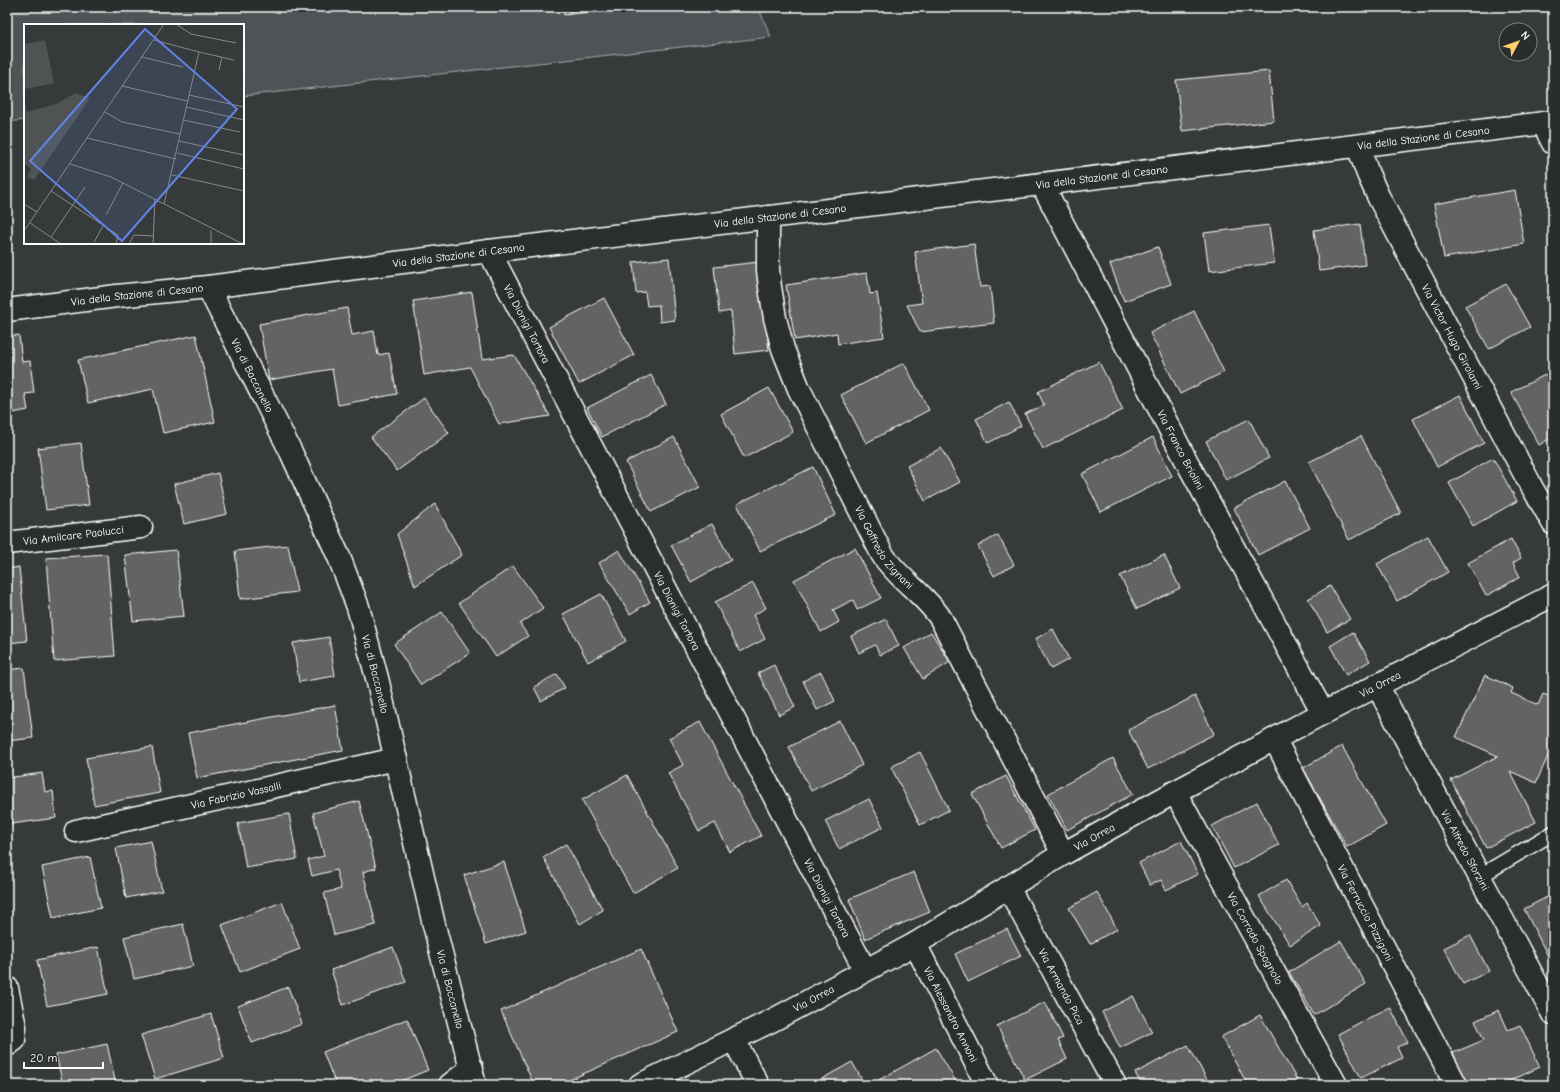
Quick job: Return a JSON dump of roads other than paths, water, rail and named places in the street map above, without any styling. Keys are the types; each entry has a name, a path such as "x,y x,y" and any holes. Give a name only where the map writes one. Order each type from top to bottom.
{"street":[{"path":"1548,123 1553,143"},
{"name":"Via della Stazione di Cesano","path":"7,310 117,296 208,287 488,251 1548,123"},
{"name":"Via Victor Hugo Girolami","path":"1358,146 1368,174 1379,198 1553,524"},
{"name":"Via Franco Briolini","path":"1042,184 1187,462 1323,714"},
{"name":"Via Goffredo Zignani","path":"768,217 768,270 775,318 782,349 799,390 882,554 899,575 930,604 941,619 1063,854"},
{"name":"Via Dionigi Tortora","path":"488,251 865,970"},
{"name":"Via di Baccanello","path":"208,287 291,452 324,523 349,583 367,639 434,925 474,1076"},
{"name":"Via Amilcare Paolucci","path":"7,544 141,527"},
{"name":"Via Orrea","path":"640,1085 734,1040 915,944 1063,854 1175,792 1377,685 1553,595"},
{"name":"Via Alfredo Sforzini","path":"1377,685 1553,1014"},
{"name":"Via Ferruccio Pizzigoni","path":"1274,740 1456,1085"},
{"name":"Via Fabrizio Vassalli","path":"76,831 396,760"},
{"name":"Via Corrado Spagnolo","path":"1175,792 1336,1085"},
{"name":"Via Armando Pica","path":"1008,887 1115,1085"},
{"name":"Via Alessandro Annoni","path":"915,944 987,1085"},
{"path":"7,988 15,1027 14,1040 7,1045"},
{"path":"734,1040 758,1085"},
{"path":"450,1085 474,1076"}],"lane":[{"path":"1480,876 1553,833"}]}
